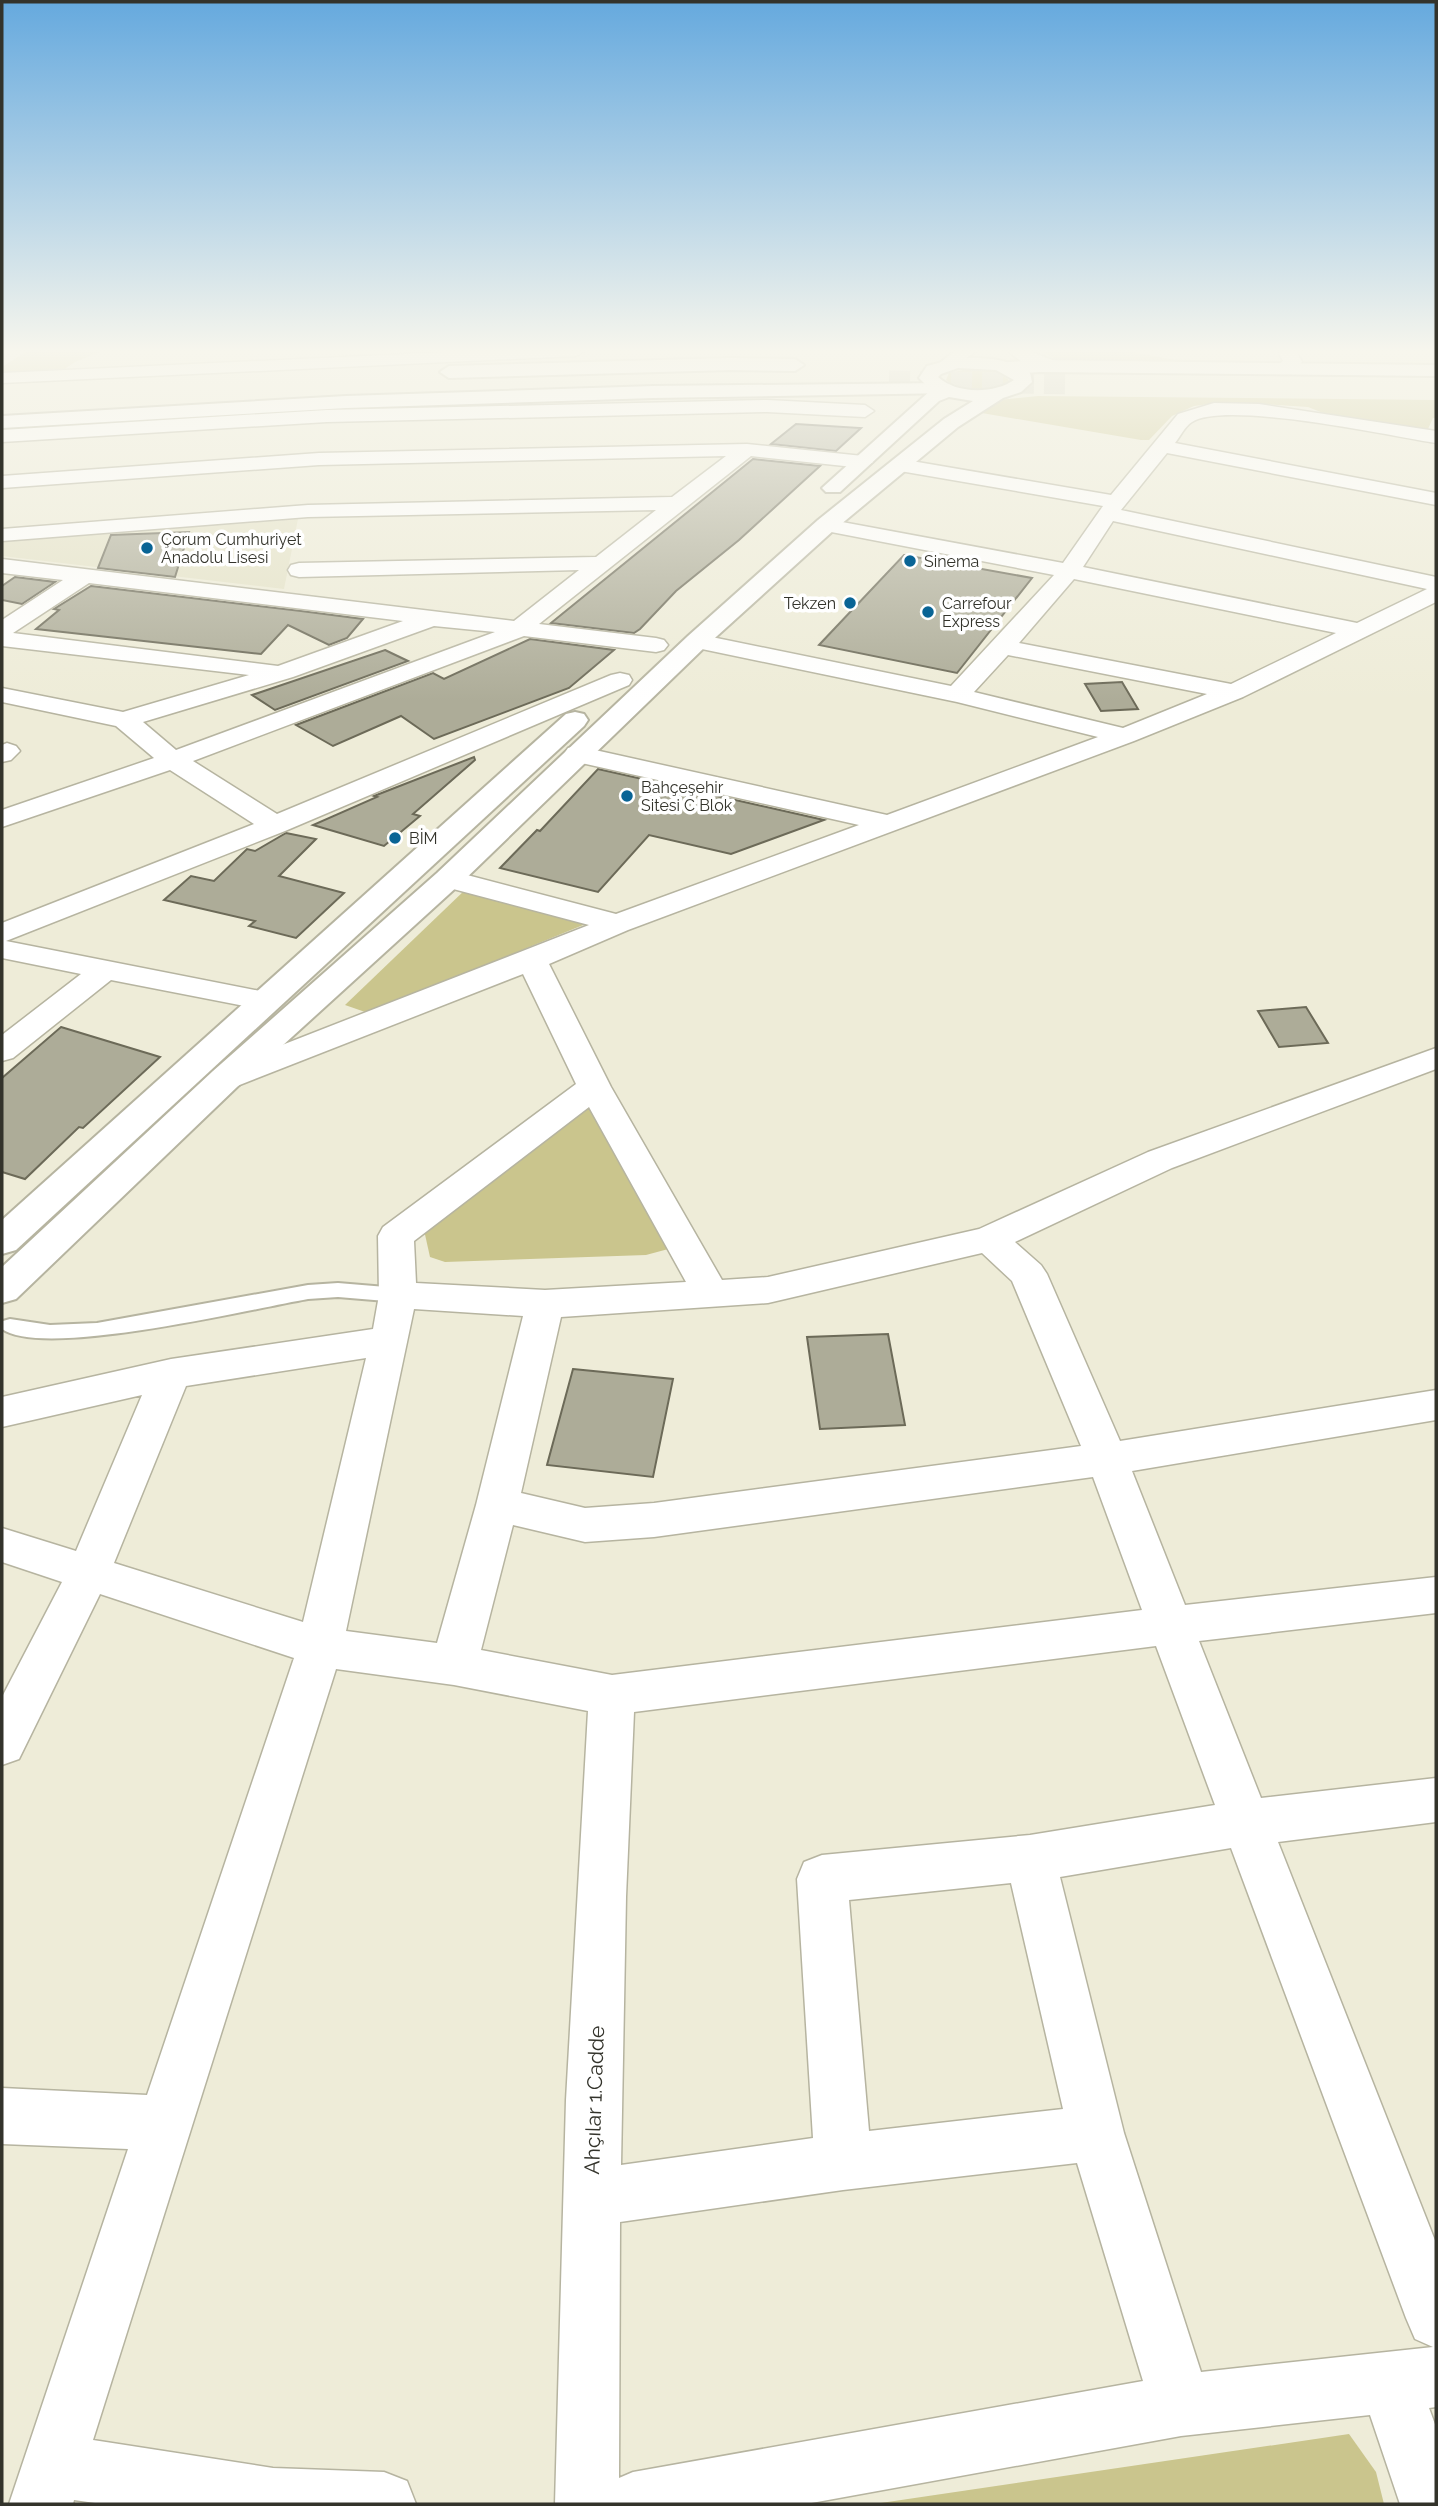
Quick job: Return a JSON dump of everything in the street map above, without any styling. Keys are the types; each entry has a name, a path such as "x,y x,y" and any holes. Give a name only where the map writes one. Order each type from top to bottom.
{"main road":[{"path":"2,1289 225,1079 447,879 577,754 677,643 856,468"},
{"path":"2,1241 620,680 677,643 896,468"}],"street":[{"path":"2,482 196,468"},
{"path":"295,601 317,468"},
{"path":"2,819 173,760 512,634 723,468"},
{"path":"915,468 1112,508 1436,584"},
{"path":"957,695 1003,648 1069,571 1112,508 1144,468"},
{"path":"1275,468 1436,499"},
{"path":"2,535 309,511 677,503"},
{"path":"826,525 1362,631"},
{"path":"299,569 602,563"},
{"path":"2,566 432,619 677,643 957,695 1125,736"},
{"path":"2,631 86,575"},
{"path":"225,1079 618,924 1125,736 1234,692 1436,593"},
{"path":"2,695 124,719 284,672 432,619"},
{"path":"2,639 284,672"},
{"path":"1003,648 1234,692"},
{"path":"2,933 275,825 620,680"},
{"path":"124,719 173,760 275,825"},
{"path":"577,754 891,824"},
{"path":"447,879 618,924"},
{"path":"2,949 265,1001"},
{"path":"532,960 594,1087 711,1293"},
{"path":"2,1051 106,969"},
{"path":"398,1295 545,1304 768,1290 989,1239 1160,1160 1436,1058"},
{"path":"384,2504 272,2502 48,2485 163,2123 320,1647 390,1340 398,1295 396,1236 594,1087"},
{"path":"989,1239 1028,1274 1107,1459 1436,2318"},
{"path":"454,1665 498,1505 545,1304"},
{"path":"2,1412 171,1374 390,1340"},
{"path":"2,1744 89,1572 171,1374"},
{"path":"498,1505 585,1525 654,1520 1107,1459 1436,1405"},
{"path":"2,1545 320,1647 454,1665 612,1695 1171,1625 1436,1595"},
{"name":"Ahçılar 1.Cadde","path":"587,2504 590,2198 602,1849 612,1695"},
{"path":"843,2162 822,1880 1030,1858 1245,1824 1436,1800"},
{"path":"1030,1858 1096,2133 1181,2405"},
{"path":"2,2116 163,2123"},
{"path":"590,2198 843,2162 1096,2133"},
{"path":"633,2504 1181,2405 1413,2381 1432,2504"}],"lane":[{"path":"10,1326 50,1332 97,1330 309,1292 338,1290 398,1295"}],"shaded area":[{"name":"Çorum Cumhuriyet Anadolu Lisesi","path":"298,519 284,589 2,556 2,541"},
{"path":"466,889 588,923 368,1013 345,1005"},
{"path":"591,1105 672,1248 646,1255 445,1262 430,1257 424,1230"},
{"path":"1349,2434 1376,2472 1384,2504 874,2504"}],"building":[{"path":"742,468 818,468 739,540 676,591 634,633 551,623"},
{"path":"189,532 175,577 98,568 111,535"},
{"name":"Carrefour Express","path":"904,555 1032,578 957,673 819,645"},
{"path":"15,577 55,582 22,604 2,600 2,586"},
{"path":"91,586 363,619 347,638 329,645 288,625 261,654 36,629 59,610 54,609"},
{"path":"530,639 614,650 569,688 434,739 401,716 333,746 296,725 433,673 444,679"},
{"path":"385,650 408,661 275,710 252,695"},
{"path":"1122,682 1138,709 1101,711 1085,684"},
{"path":"474,757 475,760 413,814 420,816 384,846 313,825 377,797 374,796"},
{"path":"598,769 824,820 731,854 649,835 598,892 500,868 537,830 540,831"},
{"path":"286,833 316,839 279,876 344,893 296,938 249,926 255,921 164,900 191,876 214,881 247,849 255,851"},
{"path":"1306,1007 1328,1043 1279,1047 1258,1011"},
{"path":"61,1027 160,1057 83,1128 79,1127 25,1179 2,1172 2,1078"},
{"path":"888,1334 905,1425 820,1429 807,1337"},
{"path":"573,1369 673,1379 653,1477 547,1465"}],"place":[{"name":"Çorum Cumhuriyet Anadolu Lisesi","path":"147,548"},
{"name":"Sinema","path":"910,561"},
{"name":"Tekzen","path":"850,603"},
{"name":"Carrefour Express","path":"928,612"},
{"name":"Bahçeşehir Sitesi C Blok","path":"627,796"},
{"name":"BİM","path":"395,838"}]}
